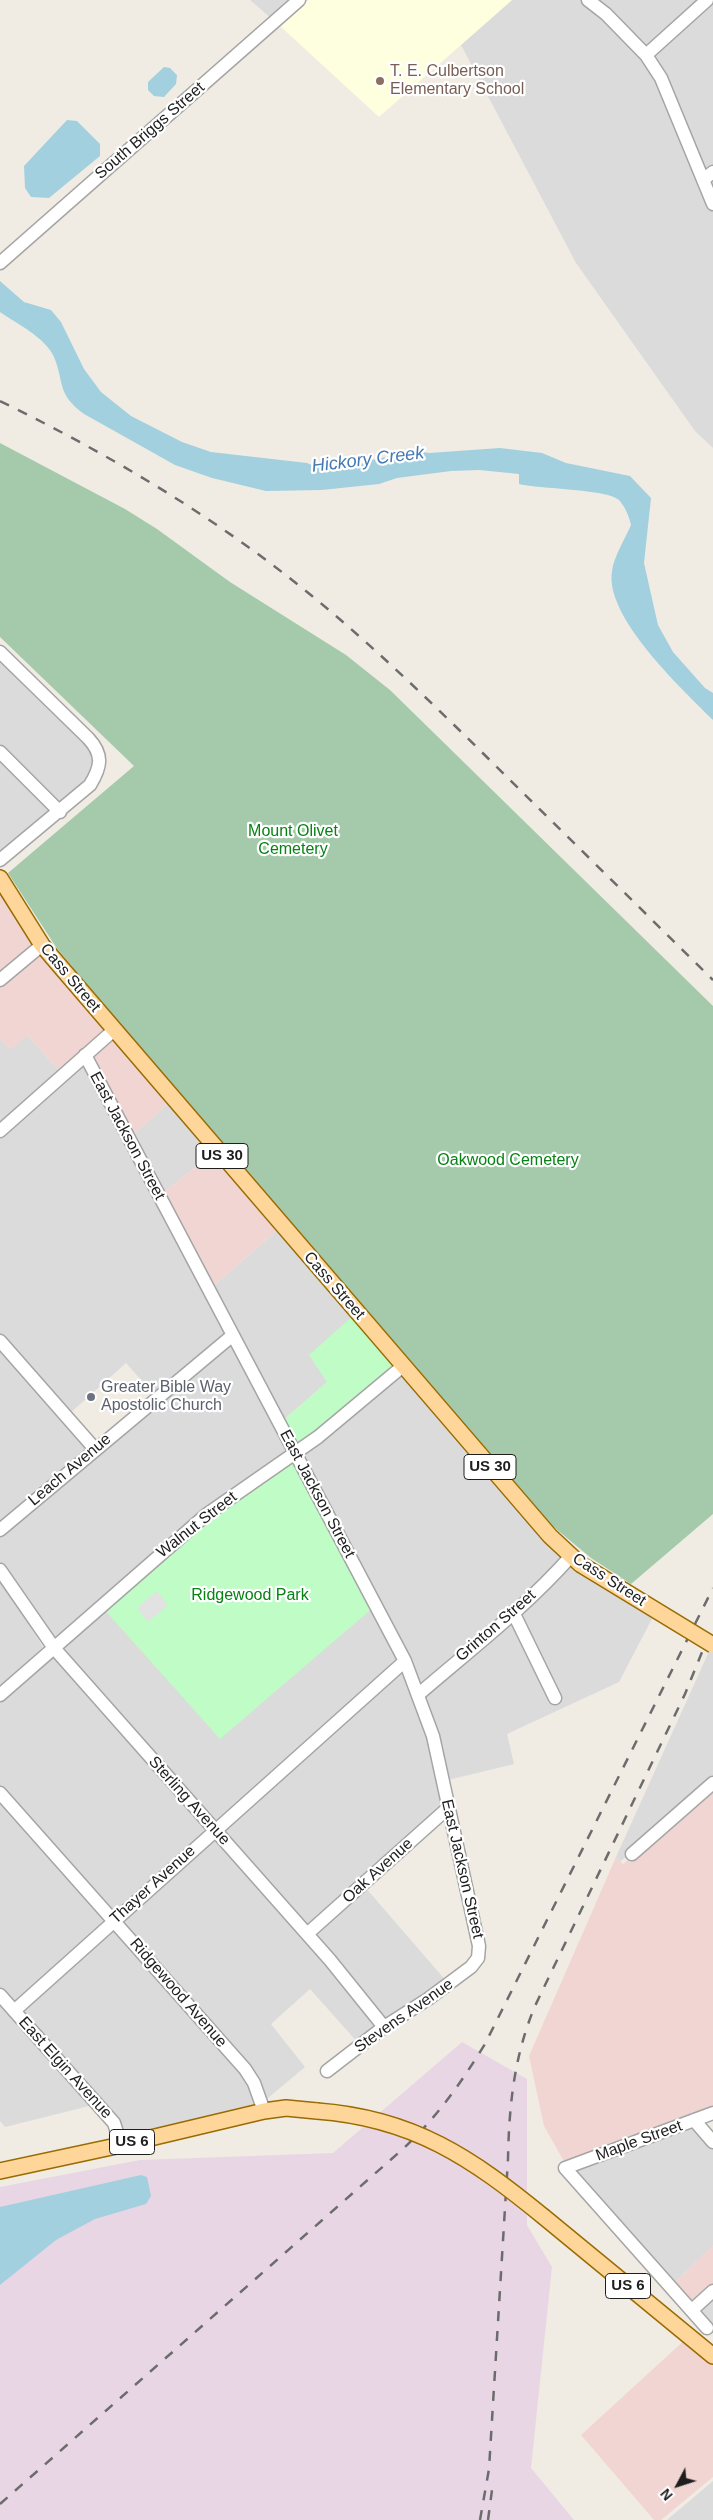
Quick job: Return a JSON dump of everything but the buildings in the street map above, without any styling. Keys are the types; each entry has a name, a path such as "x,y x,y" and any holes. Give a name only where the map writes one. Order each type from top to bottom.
{"main road":[{"name":"Cass Street","path":"0,878 42,945 550,1536 575,1560 713,1645"},
{"name":"US 6","path":"0,2171 264,2111 286,2108 372,2118 438,2142 486,2171 712,2356"}],"street":[{"name":"South Briggs Street","path":"0,263 299,0"},
{"path":"588,0 606,14 646,55 661,78 708,176 713,204"},
{"path":"646,55 707,0"},
{"path":"0,652 96,746 101,759 98,772 90,786 0,860"},
{"path":"0,752 60,812"},
{"path":"0,980 42,945"},
{"path":"0,1131 114,1030"},
{"name":"East Jackson Street","path":"84,1055 405,1661 419,1694 433,1736 479,1946 478,1958"},
{"name":"Leach Avenue","path":"0,1530 95,1448 234,1335"},
{"path":"0,1341 95,1448"},
{"name":"Walnut Street","path":"1,1693 206,1515 318,1437 403,1366"},
{"name":"Grinton Street","path":"419,1694 554,1575 575,1560"},
{"name":"Sterling Avenue","path":"0,1570 54,1648 307,1934 384,2027"},
{"path":"513,1612 555,1698"},
{"name":"Thayer Avenue","path":"14,2011 405,1661"},
{"path":"632,1854 713,1783"},
{"name":"Ridgewood Avenue","path":"0,1793 245,2069 254,2083 264,2111"},
{"name":"Oak Avenue","path":"307,1934 448,1808"},
{"name":"Stevens Avenue","path":"327,2071 384,2027 428,1999 471,1967 478,1958"},
{"name":"East Elgin Avenue","path":"0,1995 114,2123 121,2145"},
{"name":"Maple Street","path":"692,2310 565,2168 713,2113"},
{"path":"694,2120 713,2142"},
{"path":"707,2328 692,2310 713,2291"}],"shaded area":[{"path":"250,0 308,0 280,26"},
{"name":"T. E. Culbertson Elementary School","path":"308,0 512,0 379,117 280,26"},
{"path":"512,0 713,0 713,448 695,431 576,263 461,45"},
{"path":"0,655 95,747 97,771 0,857"},
{"path":"0,881 113,1030 62,1074 27,1035 10,1050 0,1038"},
{"path":"113,1031 172,1100 129,1138 85,1055"},
{"path":"27,1035 62,1074 0,1129 0,1038 10,1049"},
{"path":"84,1057 232,1335 156,1397 126,1363 67,1416 0,1339 0,1132"},
{"path":"172,1100 216,1151 159,1196 129,1138"},
{"path":"216,1151 281,1227 210,1289 159,1196"},
{"path":"281,1227 356,1313 327,1382 280,1423 210,1289"},
{"path":"233,1336 293,1453 54,1647 0,1569 0,1531"},
{"path":"0,1342 94,1448 0,1529"},
{"path":"403,1369 568,1556 655,1613 619,1682 507,1734 514,1764 444,1781 448,1810 364,1886 448,1983 384,2026 216,1830 405,1662 296,1453"},
{"path":"0,1578 43,1647 0,1686"},
{"path":"157,1591 168,1605 148,1622 137,1608"},
{"path":"375,1606 404,1661 215,1829 55,1648 102,1607"},
{"path":"711,1647 713,1648 713,1780 620,1862 616,1857"},
{"path":"54,1650 383,2027 360,2045 310,1989 271,2024 305,2067 262,2103 263,2110 122,2144 97,2104 5,2127 0,2121 0,1696"},
{"path":"713,1786 713,2112 566,2165 544,2126 529,2056 616,1857 623,1864"},
{"path":"462,2042 527,2079 527,2225 552,2267 531,2468 574,2520 0,2520 0,2187 140,2160 333,2153"},
{"path":"694,2121 713,2143 713,2246 671,2286 567,2168"},
{"path":"713,2246 713,2290 692,2310 671,2286"},
{"path":"713,2292 713,2333 694,2310"},
{"path":"688,2337 713,2358 713,2477 661,2520 654,2520 581,2435"},
{"path":"713,2481 713,2520 667,2520"}],"green space":[{"path":"0,443 125,509 157,529 230,582 346,655 390,690 713,1006 713,1514 631,1584 591,1558 549,1523 83,980 56,947 8,873 134,766 0,637"},
{"path":"356,1313 402,1367 295,1452 280,1423 327,1382 309,1355"},
{"name":"Ridgewood Park","path":"294,1454 375,1606 220,1739 102,1607 205,1516"}],"water":[{"path":"164,67 170,68 177,75 176,84 164,97 154,96 148,90 148,82"},
{"path":"67,120 77,121 100,144 100,156 49,198 31,197 25,188 24,166"},
{"path":"0,281 24,302 51,310 61,322 84,369 101,392 131,416 182,442 211,452 307,463 319,468 333,470 350,469 371,460 417,451 429,453 500,448 542,453 566,463 630,476 651,498 644,563 658,625 673,652 705,688 713,693 713,720 683,691 648,652 620,609 613,589 612,571 617,554 631,525 619,500 612,496 601,494 519,484 519,474 479,470 451,471 397,478 379,484 322,490 266,491 212,478 175,465 84,414 75,407 65,394 54,357 50,350 37,337 0,312"},
{"path":"141,2175 147,2177 151,2196 146,2204 95,2219 56,2240 0,2285 0,2207"}],"railway":[{"path":"0,401 71,437 175,498 241,542 305,590 421,693 713,980"},
{"path":"0,2504 404,2148 448,2099 485,2044 713,1588"},
{"path":"480,2520 489,2469 511,2100 517,2062 535,2006 685,1694 713,1625"},
{"path":"488,2520 492,2490"}],"place":[{"name":"T. E. Culbertson Elementary School","path":"380,81"},
{"name":"Greater Bible Way Apostolic Church","path":"91,1397"}],"water label":[{"name":"Hickory Creek","path":"368,460"}],"park label":[{"name":"Mount Olivet Cemetery","path":"293,841"},
{"name":"Oakwood Cemetery","path":"508,1161"}]}
